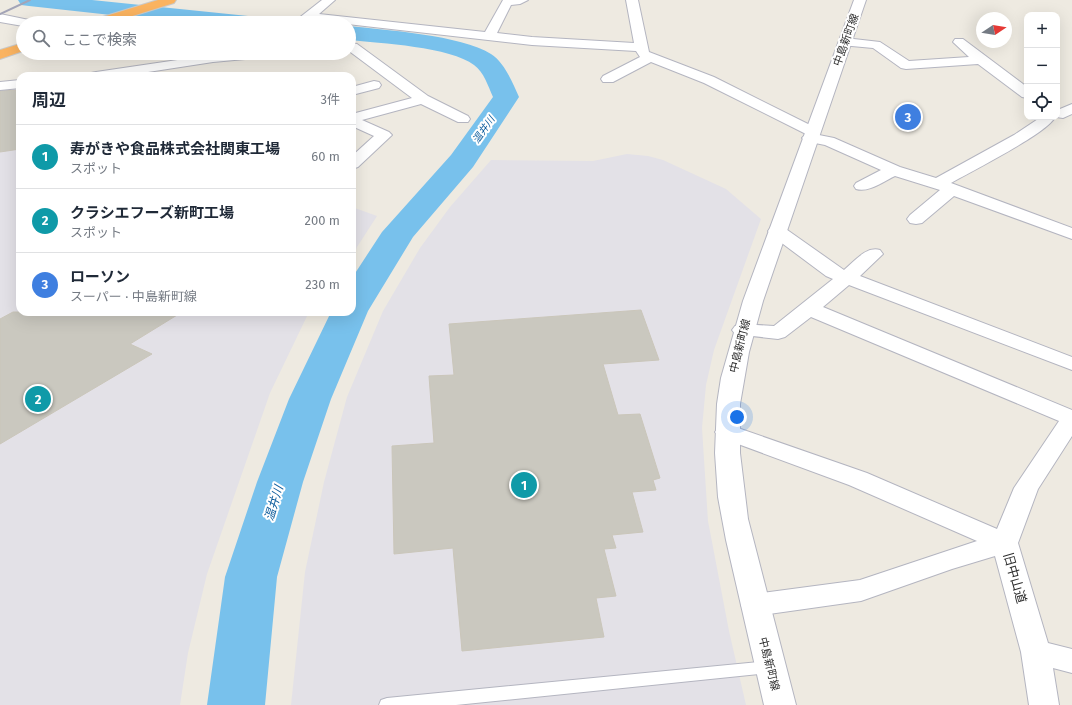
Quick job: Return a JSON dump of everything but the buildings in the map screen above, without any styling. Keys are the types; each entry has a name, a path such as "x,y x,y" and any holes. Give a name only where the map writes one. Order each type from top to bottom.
{"highway":[{"path":"120,16 167,1"},
{"path":"0,55 16,49"}],"main road":[{"name":"中島新町線","path":"780,705 742,560 735,519 729,474 727,432 730,385 742,330 860,0"}],"street":[{"path":"309,16 329,0"},
{"path":"489,36 506,2 516,2 522,0"},
{"path":"632,0 640,46 643,54 709,80 811,135 829,141 894,170 1072,234"},
{"path":"0,18 16,21"},
{"path":"356,24 532,41 640,46"},
{"path":"845,42 876,45 906,66 981,60"},
{"path":"959,42 1024,92"},
{"path":"356,49 423,100 463,119"},
{"path":"608,79 650,57"},
{"path":"129,72 199,60"},
{"path":"206,60 218,70"},
{"path":"0,86 16,84"},
{"path":"356,90 374,85"},
{"path":"356,119 423,100"},
{"path":"1060,114 1063,114 1072,108"},
{"path":"916,219 944,187 1046,120"},
{"path":"356,122 384,135 356,160"},
{"path":"862,186 894,170"},
{"path":"777,231 833,272 1072,364"},
{"path":"742,330 778,333 810,310 845,277 874,254"},
{"path":"810,310 1072,418"},
{"name":"旧中山道","path":"1044,705 1036,652 1005,543 1026,488 1072,418"},
{"path":"727,432 858,479 1005,543"},
{"path":"754,605 861,590 944,561 1005,543"},
{"path":"1036,652 1072,661"}],"lane":[{"path":"386,705 770,667"}],"shaded area":[{"path":"16,87 16,316 307,316 270,393 207,574 188,653 180,705 0,705 0,89"},
{"path":"627,154 648,156 663,160 726,189 761,219 714,350 706,385 702,428 708,521 729,631 746,705 291,705 305,572 324,482 347,397 383,311 420,248 450,207 491,160 593,161"},
{"path":"356,208 377,216 356,250"}],"waterway":[{"name":"温井川","path":"29,0 181,16"},
{"name":"温井川","path":"356,34 438,45 471,54 486,62 496,76 506,97 462,161 399,232 356,301"},
{"name":"温井川","path":"236,705 251,577 280,482 310,399 348,316"}],"railway":[{"path":"0,14 30,0"}],"place":[{"name":"ローソン","path":"908,117"},
{"name":"クラシエフーズ新町工場","path":"38,399"},
{"name":"寿がきや食品株式会社関東工場","path":"524,485"}]}
